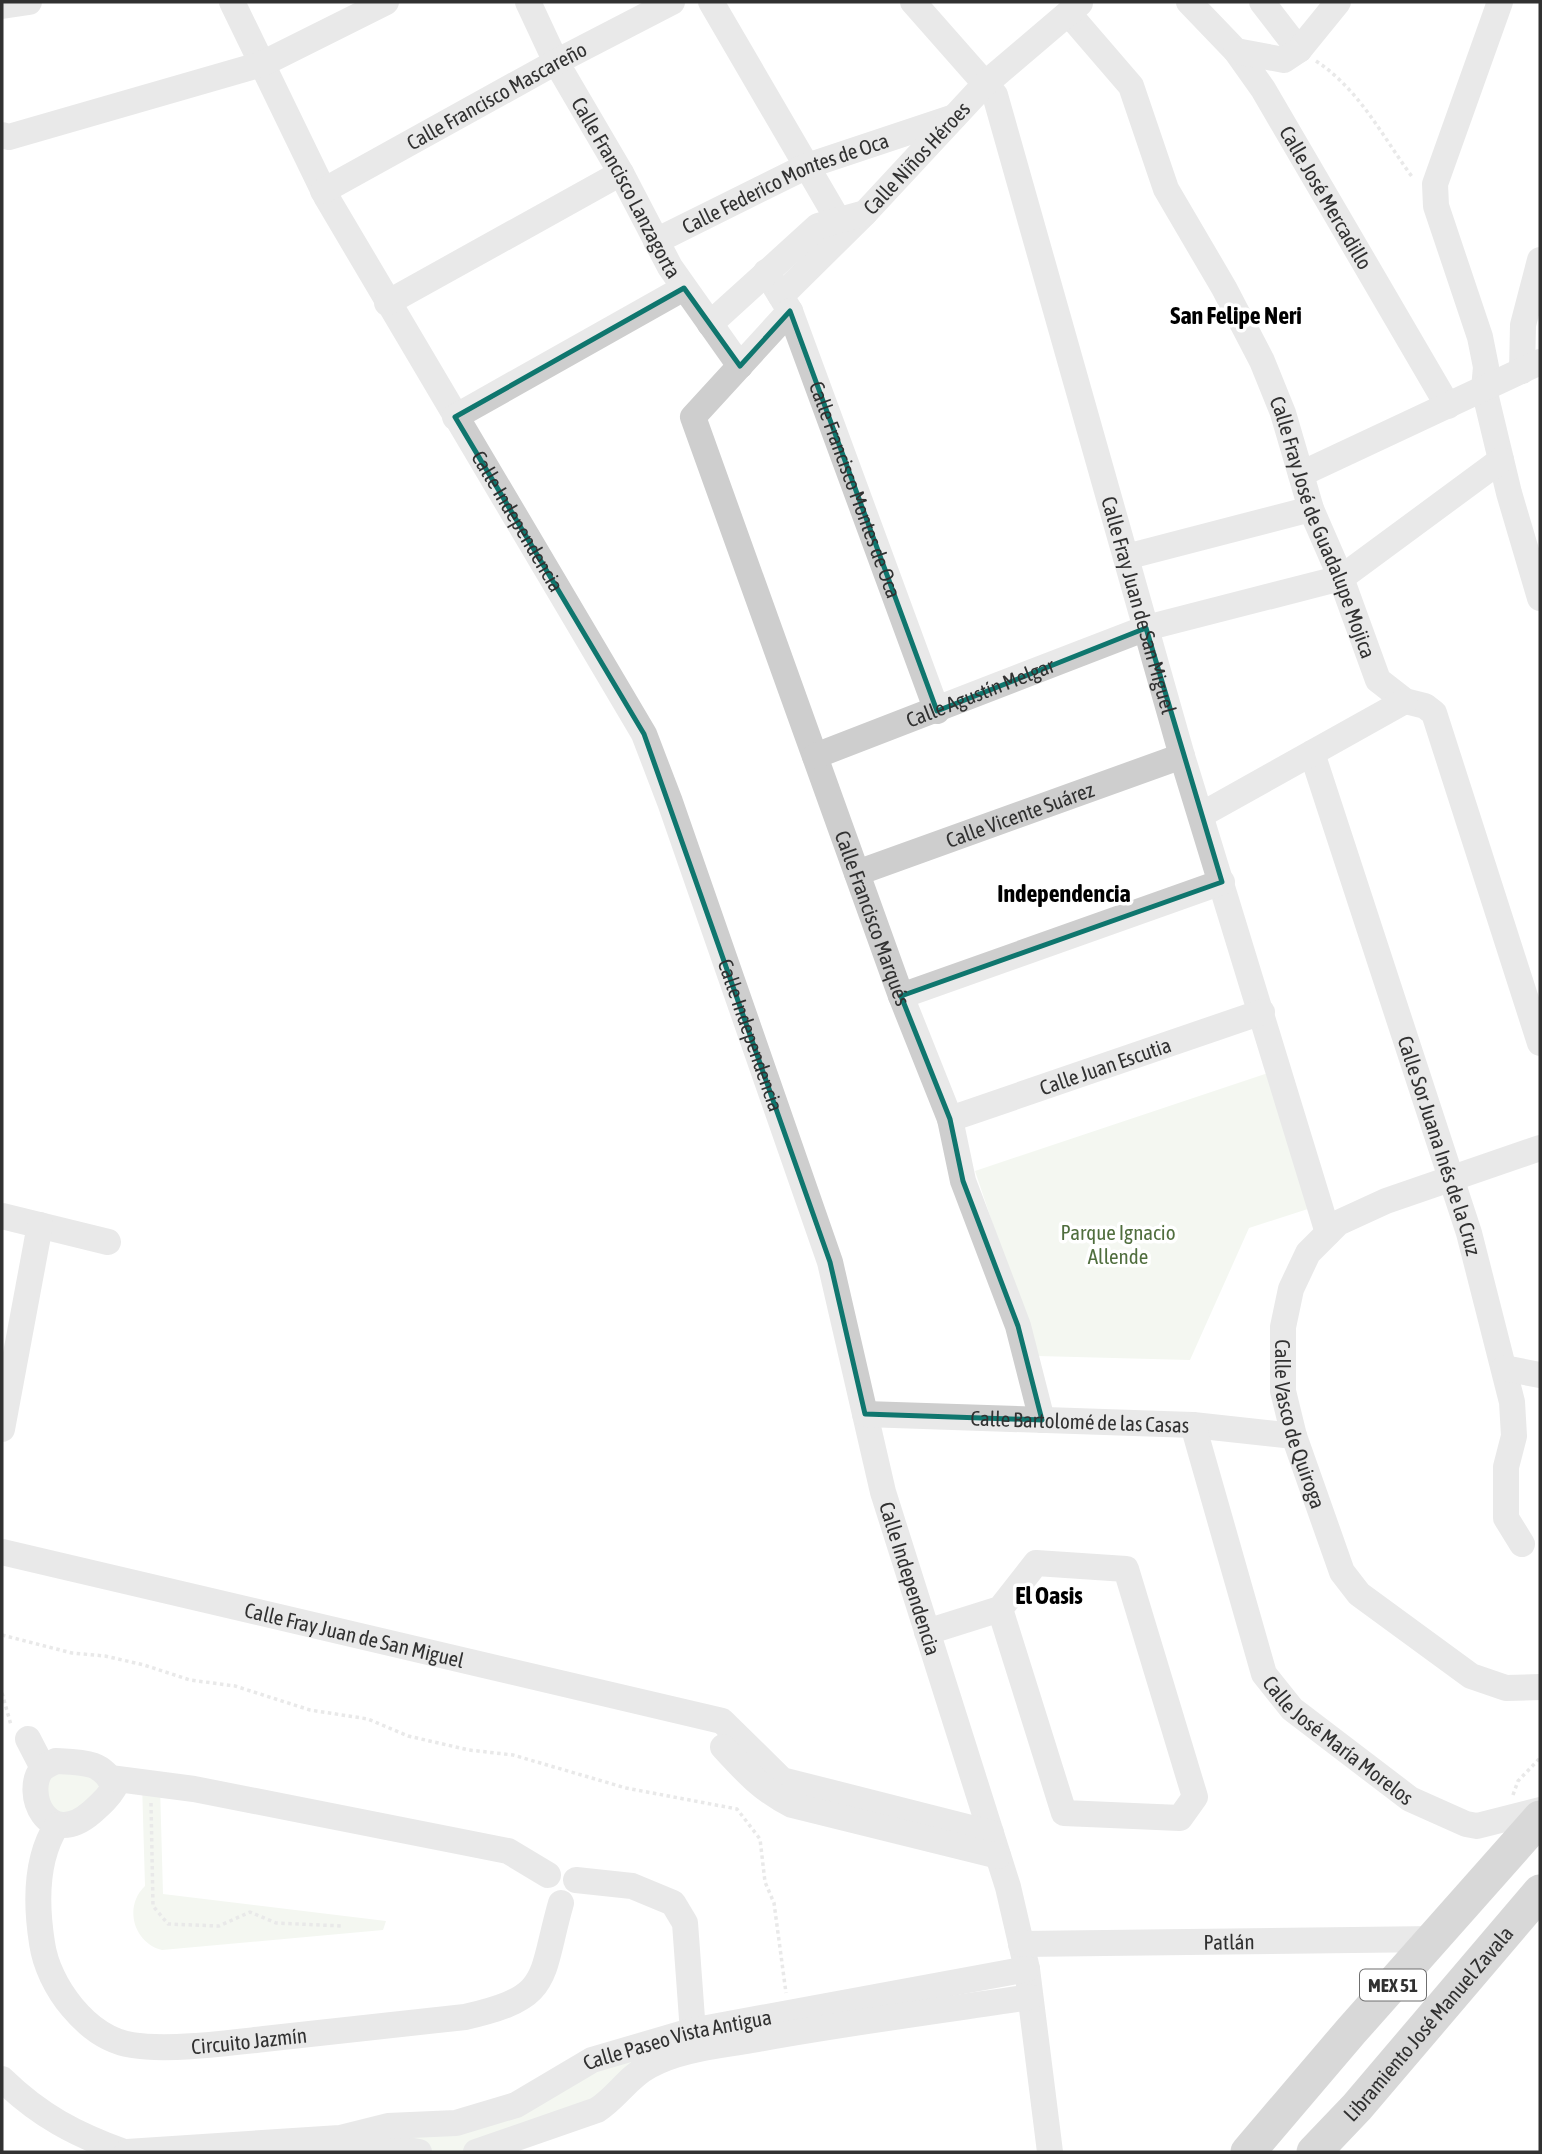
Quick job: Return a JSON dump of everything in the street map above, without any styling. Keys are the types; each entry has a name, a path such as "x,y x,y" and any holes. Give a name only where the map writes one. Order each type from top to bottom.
{"main road":[{"name":"MEX 51","path":"1248,2152 1388,1990 1436,1939 1534,1809"},
{"name":"Libramiento José Manuel Zavala","path":"1314,2152 1357,2107 1540,1892"},
{"path":"1388,1990 1388,2017 1392,2025 1400,2030 1422,2032"},
{"path":"1322,2065 1346,2063 1355,2066 1361,2073 1362,2084 1357,2107"}],"street":[{"path":"2,6 29,2"},
{"name":"Calle Independencia","path":"232,2 323,191 644,734 670,802 830,1262 883,1492 994,1844 1027,1969 1050,2152"},
{"path":"2,135 9,137 262,64 386,2"},
{"name":"Calle Francisco Lanzagorta","path":"528,2 556,62 621,173 656,241 684,288 740,366"},
{"name":"Calle Francisco Mascareño","path":"323,191 556,62 672,2"},
{"path":"711,2 837,218"},
{"name":"Calle Fray Juan de San Miguel","path":"913,2 995,95 1182,756 1328,1233"},
{"name":"Calle José Mercadillo","path":"1189,2 1236,51 1263,89 1448,405"},
{"path":"1262,2 1299,50"},
{"path":"1236,51 1284,60 1299,50 1338,2"},
{"path":"1500,2 1435,184 1436,206 1480,337 1486,367 1483,389 1540,598"},
{"name":"Calle Niños Héroes","path":"710,324 818,226 837,218 864,213 985,84 1075,8"},
{"name":"Calle Fray José de Guadalupe Mojica","path":"1075,8 1131,86 1166,189 1224,288 1262,361 1283,413 1311,509 1341,578 1378,680 1405,701 1425,706 1434,713 1540,1043"},
{"name":"Calle Federico Montes de Oca","path":"656,241 807,166 956,116"},
{"path":"387,303 621,173"},
{"path":"740,366 786,303 864,213"},
{"path":"1301,474 1536,364 1522,325 1540,260"},
{"name":"Calle Francisco Montes de Oca","path":"766,272 786,303 937,711"},
{"path":"456,417 684,288"},
{"name":"Calle Francisco Marqués","path":"740,366 693,418 901,996 950,1119 963,1181 1018,1326 1042,1420"},
{"path":"1341,578 1501,460"},
{"path":"1126,557 1311,509"},
{"name":"Calle Agustín Melgar","path":"815,756 1146,628 1341,578"},
{"path":"1201,815 1405,701"},
{"name":"Calle Sor Juana Inés de la Cruz","path":"1312,753 1453,1178 1504,1368 1512,1402 1514,1436 1506,1467 1506,1518 1522,1544"},
{"name":"Calle Vicente Suárez","path":"857,873 1182,756"},
{"path":"901,996 1222,882"},
{"name":"Calle Juan Escutia","path":"950,1119 1262,1012"},
{"name":"Calle Vasco de Quiroga","path":"1540,1148 1386,1201 1338,1223 1308,1253 1292,1289 1283,1327 1283,1391 1294,1436 1342,1572 1359,1594 1471,1676 1506,1688 1540,1687"},
{"path":"2,1216 108,1242"},
{"path":"2,1429 14,1304 40,1225"},
{"path":"1504,1368 1540,1376"},
{"name":"Calle Bartolomé de las Casas","path":"865,1415 1192,1425 1294,1436"},
{"name":"Calle José María Morelos","path":"1192,1425 1264,1674 1292,1709 1410,1798 1466,1824 1477,1826 1534,1809"},
{"name":"Calle Fray Juan de San Miguel","path":"2,1552 707,1719 710,1732 752,1778 778,1788 792,1805 994,1844"},
{"path":"927,1632 1000,1609 1037,1563 1126,1569 1195,1797 1180,1818 1064,1813 1000,1609"},
{"path":"27,1739 43,1768"},
{"path":"56,1761 85,1762 103,1769 110,1778 114,1788 108,1798 82,1820 67,1826 57,1825 45,1818 39,1808 37,1779 43,1768 56,1761"},
{"path":"110,1778 194,1789 508,1852 548,1875 564,1870 576,1880 632,1886 673,1903 685,1923 693,2041"},
{"name":"Circuito Jazmín","path":"57,1825 49,1837 40,1876 37,1911 43,1951 57,1984 75,2012 105,2034 131,2045 211,2044 465,2017 505,2008 524,1997 541,1978 550,1957 561,1903"},
{"path":"548,1875 544,1884 545,1894 551,1901 561,1903 576,1893 576,1880"},
{"name":"Patlán","path":"1021,1944 1436,1939"},
{"name":"Calle Paseo Vista Antigua","path":"2,2079 38,2111 73,2133 126,2152 340,2138 388,2126 456,2123 486,2116 516,2105 592,2060 1027,1969"},
{"name":"Calle Paseo Vista Antigua","path":"805,2016 1030,1997"},
{"name":"Calle Paseo Vista Antigua","path":"476,2152 597,2110 612,2100 630,2079 693,2041"},
{"name":"Calle Paseo Vista Antigua","path":"340,2138 419,2152"}],"path":[{"path":"1299,50 1327,69 1352,92 1436,206"},
{"path":"2,1635 72,1653 105,1656 144,1665 190,1680 235,1686 310,1710 368,1719 408,1736 469,1751 513,1755 626,1788 737,1809 760,1839 765,1882 774,1903 805,2016"},
{"path":"2,1693 14,1733 27,1739"},
{"path":"1534,1809 1513,1796 1518,1781 1540,1758"},
{"path":"150,1784 153,1906 168,1924 219,1926 250,1912 276,1923 342,1926"}],"highlighted area":[{"path":"684,288 740,366 790,311 937,711 1146,628 1222,882 901,996 950,1119 963,1181 1018,1326 1042,1420 865,1414 830,1262 644,734 455,417"}],"green space":[{"name":"Parque Ignacio Allende","path":"1268,1073 1311,1208 1249,1228 1190,1360 1037,1356 975,1171"},
{"path":"43,1768 110,1778 82,1820 45,1818"},
{"path":"142,1783 160,1785 163,1894 386,1921 383,1930 162,1950 152,1946 139,1932 133,1914 138,1894 145,1886"},
{"path":"695,2051 613,2100 476,2152 419,2152 388,2126 456,2123 592,2060"}],"district":[{"name":"San Felipe Neri","path":"1236,315"},
{"name":"Independencia","path":"1064,893"},
{"name":"El Oasis","path":"1049,1595"}]}
